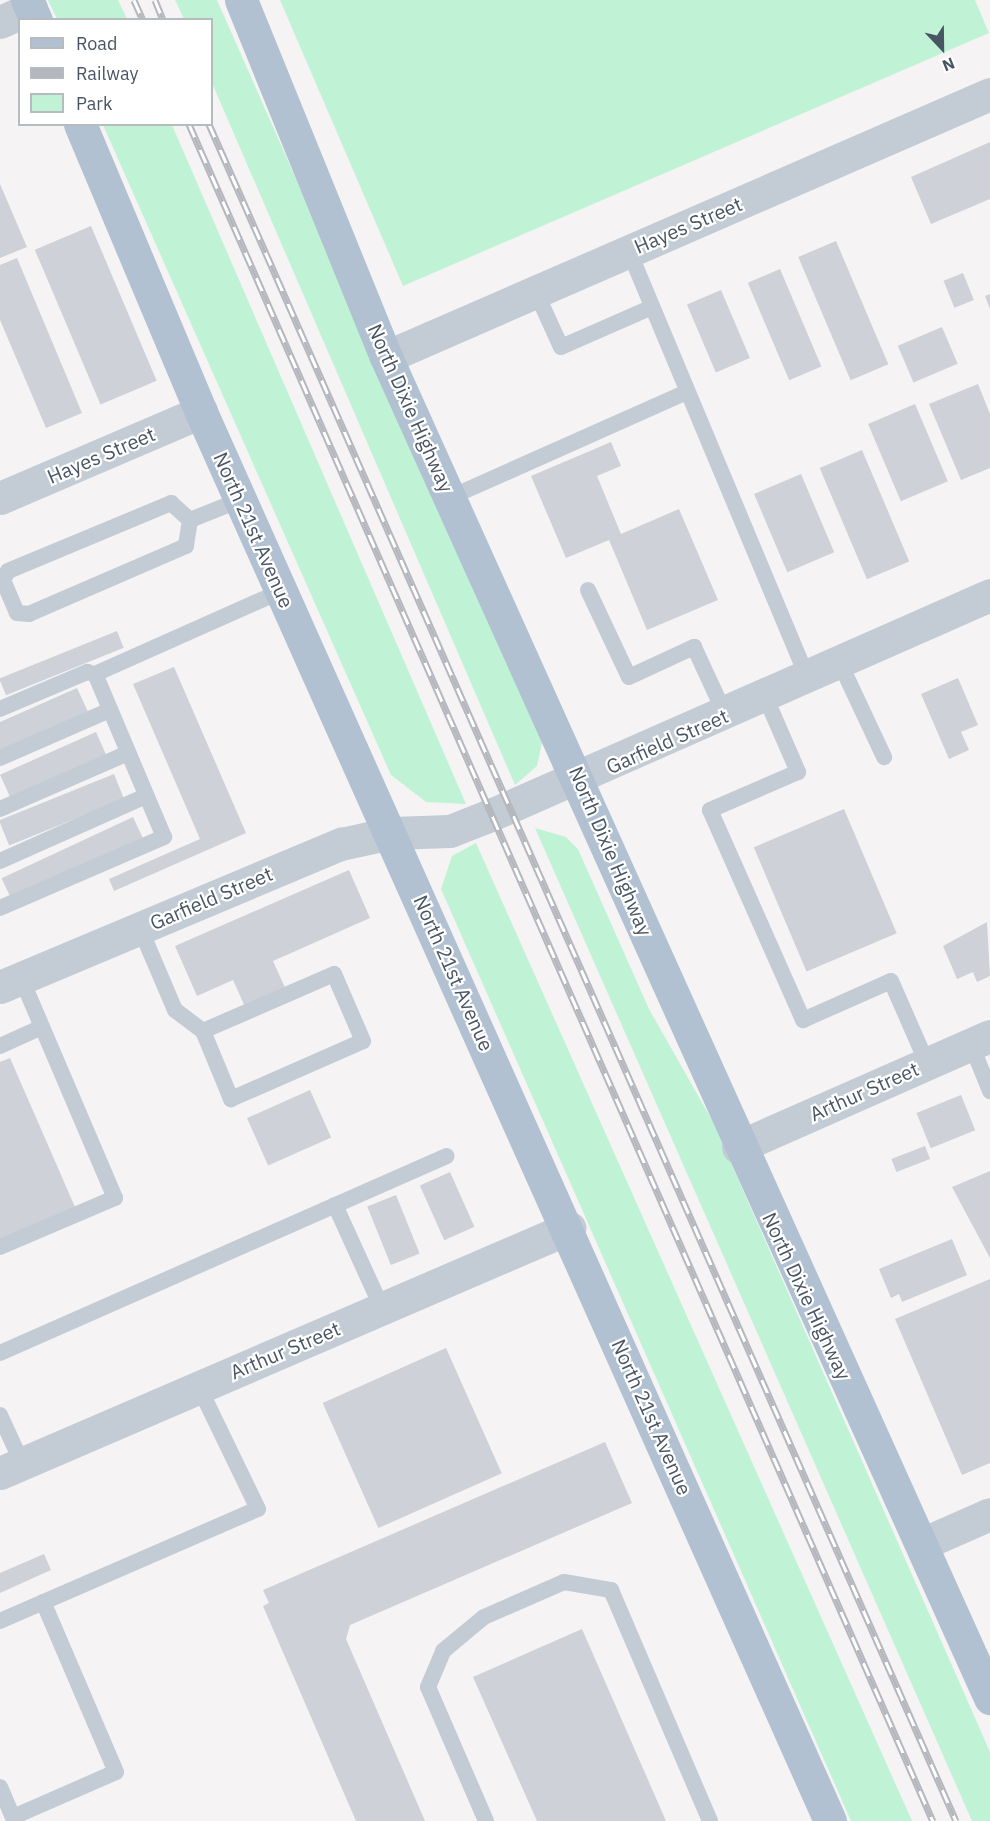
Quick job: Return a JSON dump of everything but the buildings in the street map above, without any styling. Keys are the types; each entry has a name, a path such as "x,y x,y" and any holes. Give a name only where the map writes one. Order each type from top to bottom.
{"main road":[{"name":"North Dixie Highway","path":"241,0 386,357 581,779 738,1147 922,1544 990,1698"},
{"name":"North 21st Avenue","path":"81,126 201,412 569,1228 830,1821"}],"street":[{"path":"0,22 31,9"},
{"name":"Hayes Street","path":"386,357 990,94"},
{"name":"Hayes Street","path":"0,498 201,412"},
{"name":"Garfield Street","path":"10,983 341,844 391,833 450,831 581,779 990,595"},
{"name":"Arthur Street","path":"738,1147 980,1040"},
{"name":"Arthur Street","path":"11,1468 569,1228"},
{"path":"922,1544 990,1514"}],"lane":[{"path":"629,251 807,677"},
{"path":"536,292 561,347 652,307"},
{"path":"451,497 687,392"},
{"path":"190,520 240,500"},
{"path":"171,503 190,520 186,546 29,614 17,613 3,580 8,571 171,503"},
{"path":"588,590 629,677 694,647 725,714"},
{"path":"0,709 87,672 95,674 281,591"},
{"path":"840,663 884,757"},
{"path":"0,908 164,837 95,674"},
{"path":"765,696 798,772 710,810 803,1020 891,981 927,1063"},
{"path":"0,758 110,710"},
{"path":"0,809 128,753"},
{"path":"0,861 146,796"},
{"path":"140,928 175,1010 203,1031 231,1099 363,1041 334,974 203,1031"},
{"path":"0,1247 115,1198 42,1028 10,983"},
{"path":"0,1046 42,1028"},
{"path":"980,1040 990,1091"},
{"path":"0,1353 446,1156"},
{"path":"335,1205 382,1308"},
{"path":"0,1621 258,1509 199,1387"},
{"path":"0,1415 11,1468"},
{"path":"486,1821 428,1687 443,1652 484,1617 564,1582 611,1590 710,1821"},
{"path":"0,1787 14,1817 116,1772 43,1602"}],"green space":[{"path":"48,0 118,0 127,18 57,18"},
{"path":"175,0 217,0 543,738 537,766 515,785 213,85 213,18 184,18"},
{"path":"280,0 975,0 989,33 403,286"},
{"path":"103,126 172,126 466,804 426,802 391,775"},
{"path":"535,828 566,837 578,849 649,1009 713,1122 990,1752 990,1821 972,1821"},
{"path":"476,843 912,1821 851,1821 441,889 452,856"}],"railway":[{"path":"134,0 142,18"},
{"path":"155,0 162,18"},
{"path":"190,126 933,1821"},
{"path":"210,126 956,1821"}]}
